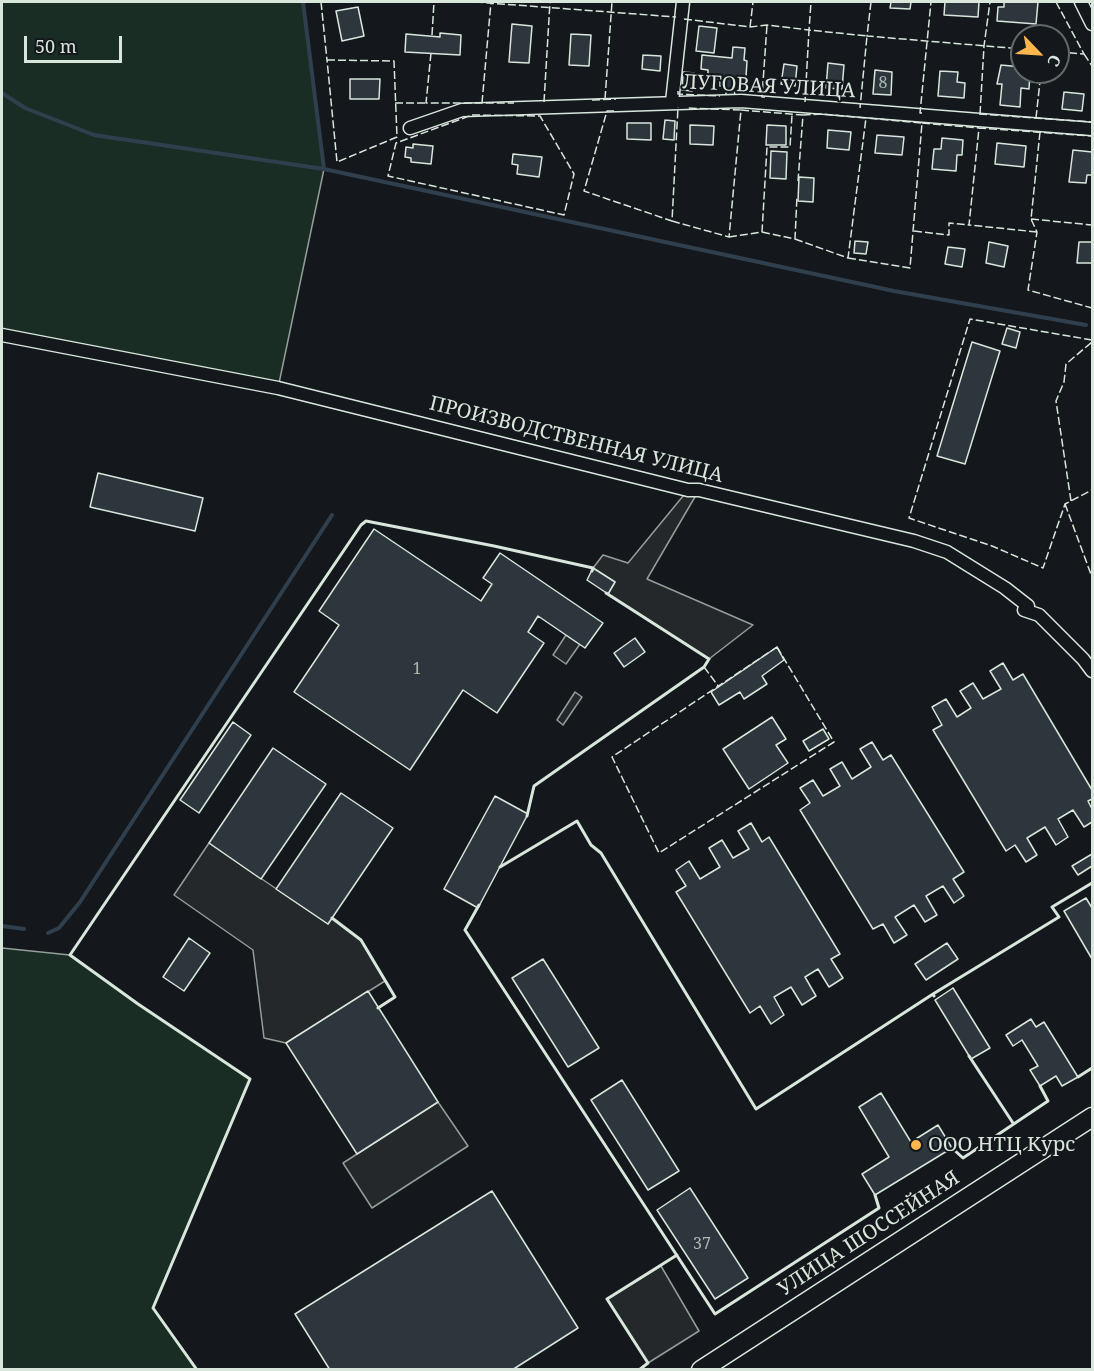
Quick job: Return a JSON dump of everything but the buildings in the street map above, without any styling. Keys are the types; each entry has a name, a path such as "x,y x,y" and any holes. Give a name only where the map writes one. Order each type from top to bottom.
{"main road":[{"name":"УЛИЦА ШОССЕЙНАЯ","path":"701,1370 1092,1117"}],"street":[{"path":"672,102 683,2"},
{"path":"1081,2 1092,24"},
{"name":"ЛУГОВАЯ УЛИЦА","path":"410,128 462,110 741,101 1092,129"},
{"name":"ПРОИЗВОДСТВЕННАЯ УЛИЦА","path":"2,335 278,388 688,490 699,490 914,542 947,552 1005,588 1028,606 1024,610 1039,615 1092,671"}],"green space":[{"path":"2,2 303,2 324,169 278,388 2,335"},
{"path":"2,948 70,955 250,1079 153,1308 197,1369 2,1369"}],"shaded area":[{"path":"688,490 699,490 647,579 753,625 709,659 608,594 615,582 593,568 603,555 628,563"},
{"path":"566,635 580,644 566,664 553,655"},
{"path":"575,692 582,697 563,725 557,720"},
{"path":"209,843 328,924 332,918 361,940 385,981 286,1043 264,1038 253,950 174,895"},
{"path":"438,1102 468,1146 372,1208 343,1163"},
{"path":"661,1266 699,1331 648,1363 607,1299"}],"waterway":[{"path":"2,93 25,108 94,135 324,169 303,2"},
{"path":"324,169 894,291 1086,325"},
{"path":"48,933 59,928 80,902 332,515"},
{"path":"2,926 24,929"}],"fence":[{"path":"321,2 327,60"},
{"path":"432,35 434,2"},
{"path":"475,2 676,17"},
{"path":"482,103 491,2"},
{"path":"544,102 550,2"},
{"path":"605,99 612,2"},
{"path":"750,27 753,2"},
{"path":"684,19 750,27 767,25 809,30 811,2"},
{"path":"871,2 867,36 1010,48"},
{"path":"922,113 920,113 931,2"},
{"path":"980,114 984,46 990,2"},
{"path":"1056,2 1068,24"},
{"path":"765,97 762,97 767,25"},
{"path":"1070,28 1084,54 1070,53"},
{"path":"805,102 809,30 867,36 860,108"},
{"path":"431,53 426,103 514,103"},
{"path":"1084,54 1092,66"},
{"path":"327,60 394,61 397,137 337,162 327,60"},
{"path":"1036,118 1040,84"},
{"path":"678,91 678,94 720,96"},
{"path":"592,100 616,99"},
{"path":"395,103 426,103"},
{"path":"614,111 607,111 584,191 672,221 678,107"},
{"path":"672,221 729,237 741,110 686,108"},
{"path":"741,110 803,115 798,181"},
{"path":"795,239 848,258 866,118 822,114 803,115"},
{"path":"979,114 1092,122"},
{"path":"472,115 540,116 574,174 564,215 388,176 396,143 472,115"},
{"path":"729,237 762,232 767,147 790,147 792,115"},
{"path":"848,258 910,268 922,123 866,118"},
{"path":"922,123 979,128"},
{"path":"1037,232 969,225 979,128 1092,136"},
{"path":"1040,132 1031,219 1037,232 1028,290 1092,308"},
{"path":"762,232 795,239 797,196"},
{"path":"1031,219 1092,225"},
{"path":"914,231 949,235 949,223 969,225"},
{"path":"1092,340 970,319 909,518 992,546 1043,568 1065,504 1092,490"},
{"path":"1071,501 1056,401 1064,382 1066,364 1092,342"},
{"path":"1065,504 1092,577"},
{"path":"777,647 834,742 659,853 612,757 777,647"},
{"path":"704,667 719,687"}],"wall":[{"path":"197,1370 153,1308 250,1079 70,955 361,525 366,521 494,546 593,568 592,571"},
{"path":"527,816 534,786 704,667 709,659 606,593"},
{"path":"500,867 577,821 591,845 601,853 756,1109 933,994"},
{"path":"934,996 933,994 1059,917 1052,907 1092,883"},
{"path":"479,905 465,930 715,1314 879,1208 875,1195"},
{"path":"332,918 361,940 395,997 378,1008"},
{"path":"969,1056 1013,1123"},
{"path":"1078,1077 1092,1068"},
{"path":"952,1148 963,1158 1048,1101 1040,1086"},
{"path":"639,1370 648,1363 607,1299 677,1255"}],"place":[{"name":"ООО НТЦ Курс","path":"916,1145"}]}
